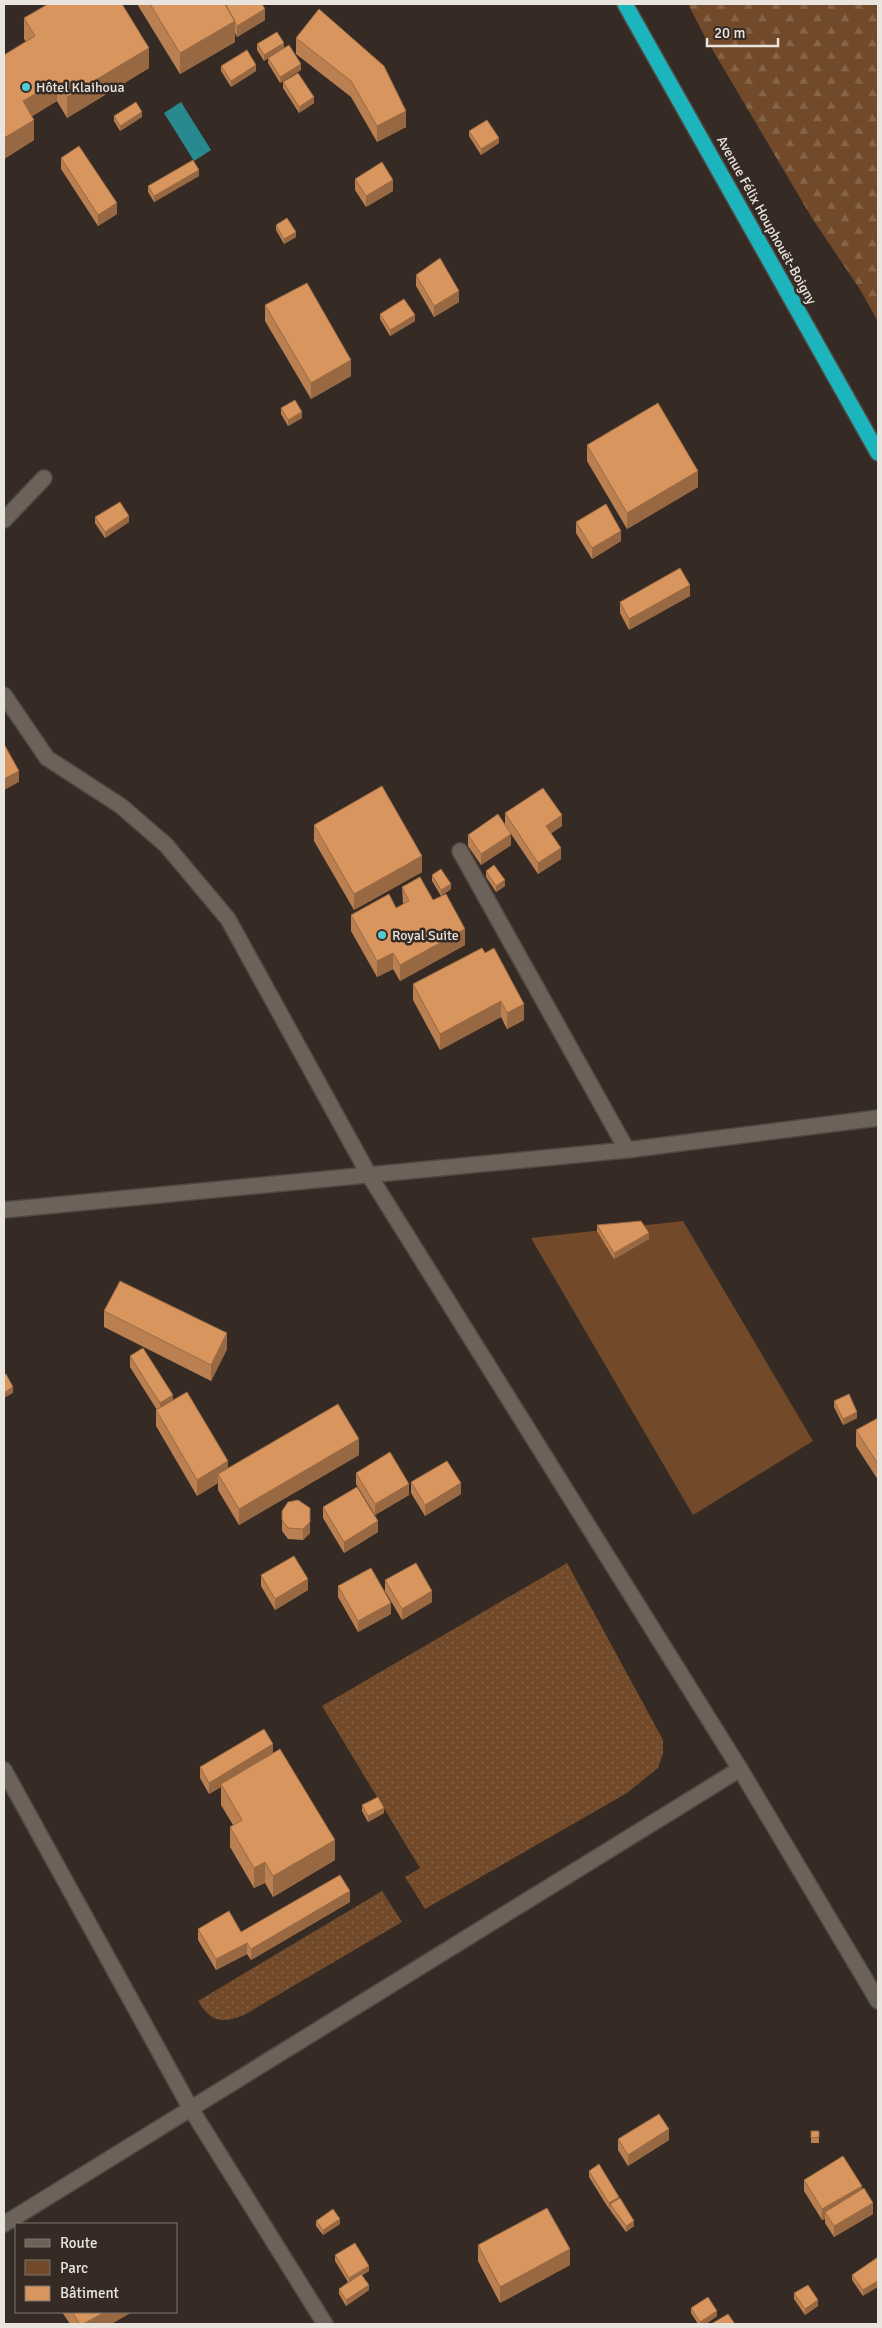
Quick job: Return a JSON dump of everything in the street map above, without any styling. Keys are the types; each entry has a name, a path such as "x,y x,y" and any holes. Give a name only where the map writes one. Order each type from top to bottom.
{"highway":[{"name":"Avenue Félix Houphouët-Boigny","path":"626,4 878,453"}],"street":[{"path":"4,520 44,478"},
{"path":"4,695 47,758 121,806 166,845 228,919 369,1175 740,1769 878,2001"},
{"path":"460,850 627,1150"},
{"path":"4,1210 627,1150 878,1118"},
{"path":"4,2224 740,1769"},
{"path":"4,1770 191,2108 326,2324"}],"green space":[{"path":"688,4 878,4 878,322 861,291 812,218 705,37"},
{"path":"683,1221 813,1441 693,1515 531,1238"},
{"path":"567,1563 663,1740 663,1753 658,1768 627,1793 425,1909 405,1877 420,1868 322,1706"},
{"path":"382,1891 402,1922 244,2015 229,2020 217,2019 207,2013 198,2001"}],"water":[{"path":"181,102 211,150 194,161 164,113"}],"building":[{"path":"48,4 122,4 149,48 67,97 57,81 23,101 34,120 4,138 4,55 35,36 24,18"},
{"path":"150,4 225,4 235,21 180,53"},
{"path":"262,4 265,9 237,26 226,5"},
{"path":"319,9 384,66 406,111 377,126 351,81 296,38"},
{"path":"277,32 284,43 264,55 257,44"},
{"path":"289,45 301,64 280,77 268,58"},
{"path":"247,50 256,65 231,81 221,66"},
{"path":"298,73 314,97 299,107 283,82"},
{"path":"136,102 142,112 120,126 114,116"},
{"path":"487,120 499,138 481,149 469,131"},
{"path":"79,146 117,203 98,215 61,158"},
{"path":"193,160 199,170 154,196 148,186"},
{"path":"382,162 393,180 366,196 355,179"},
{"path":"287,218 296,232 284,239 276,225"},
{"path":"440,258 459,291 434,306 416,275"},
{"path":"307,283 351,360 311,383 265,305"},
{"path":"404,299 415,315 390,330 380,314"},
{"path":"295,400 302,412 288,420 281,408"},
{"path":"658,403 698,471 627,513 587,445"},
{"path":"120,502 129,516 105,532 95,517"},
{"path":"606,504 621,531 592,548 576,522"},
{"path":"680,568 690,585 629,619 620,602"},
{"path":"4,744 19,771 4,779"},
{"path":"382,786 422,856 354,894 314,825"},
{"path":"543,788 562,815 546,826 561,848 538,863 505,813"},
{"path":"498,814 511,834 481,854 468,835"},
{"path":"494,865 505,880 496,886 486,871"},
{"path":"441,869 451,884 441,890 432,875"},
{"path":"420,877 433,900 446,894 465,929 400,965 393,953 377,961 351,915 389,894 396,908 409,901 402,887"},
{"path":"482,948 485,953 494,948 524,1004 507,1013 501,1001 440,1034 413,984"},
{"path":"641,1221 649,1233 614,1253 597,1225"},
{"path":"120,1281 227,1333 211,1365 104,1311"},
{"path":"143,1348 173,1395 160,1403 130,1356"},
{"path":"6,1374 13,1387 4,1393 4,1375"},
{"path":"187,1392 228,1461 197,1480 156,1410"},
{"path":"849,1394 857,1412 843,1419 834,1401"},
{"path":"338,1404 359,1439 239,1509 218,1474"},
{"path":"878,1418 878,1464 856,1430"},
{"path":"390,1452 409,1484 375,1504 356,1473"},
{"path":"447,1461 461,1483 425,1505 411,1482"},
{"path":"357,1487 378,1521 344,1542 323,1507"},
{"path":"298,1500 310,1508 310,1522 303,1529 288,1528 282,1520 282,1511 288,1502"},
{"path":"294,1556 308,1579 275,1599 261,1575"},
{"path":"416,1563 432,1591 402,1609 385,1580"},
{"path":"371,1568 391,1603 358,1621 338,1586"},
{"path":"264,1729 273,1744 209,1783 200,1767"},
{"path":"280,1749 335,1840 273,1876 265,1862 254,1868 230,1827 242,1820 221,1784"},
{"path":"378,1797 384,1808 368,1816 362,1805"},
{"path":"340,1875 350,1891 251,1949 247,1943 216,1959 198,1929 229,1911 241,1932"},
{"path":"659,2114 669,2129 628,2155 618,2139"},
{"path":"811,2131 819,2131 819,2137 811,2138"},
{"path":"843,2156 862,2186 822,2209 804,2180"},
{"path":"599,2164 619,2197 609,2203 589,2171"},
{"path":"864,2188 873,2203 834,2226 825,2212"},
{"path":"620,2198 634,2221 626,2226 610,2204"},
{"path":"547,2208 570,2249 500,2287 478,2245"},
{"path":"333,2209 340,2219 323,2230 316,2221"},
{"path":"355,2243 369,2266 349,2278 335,2255"},
{"path":"878,2257 878,2281 863,2290 852,2275"},
{"path":"361,2274 369,2285 346,2300 339,2289"},
{"path":"808,2285 818,2300 805,2309 794,2293"},
{"path":"708,2297 717,2311 700,2322 691,2308"},
{"path":"73,2313 103,2313 83,2324 80,2324"},
{"path":"728,2314 735,2324 711,2324"}],"place":[{"name":"Hôtel Klaihoua","path":"26,87"},
{"name":"Royal Suite","path":"382,935"}]}
